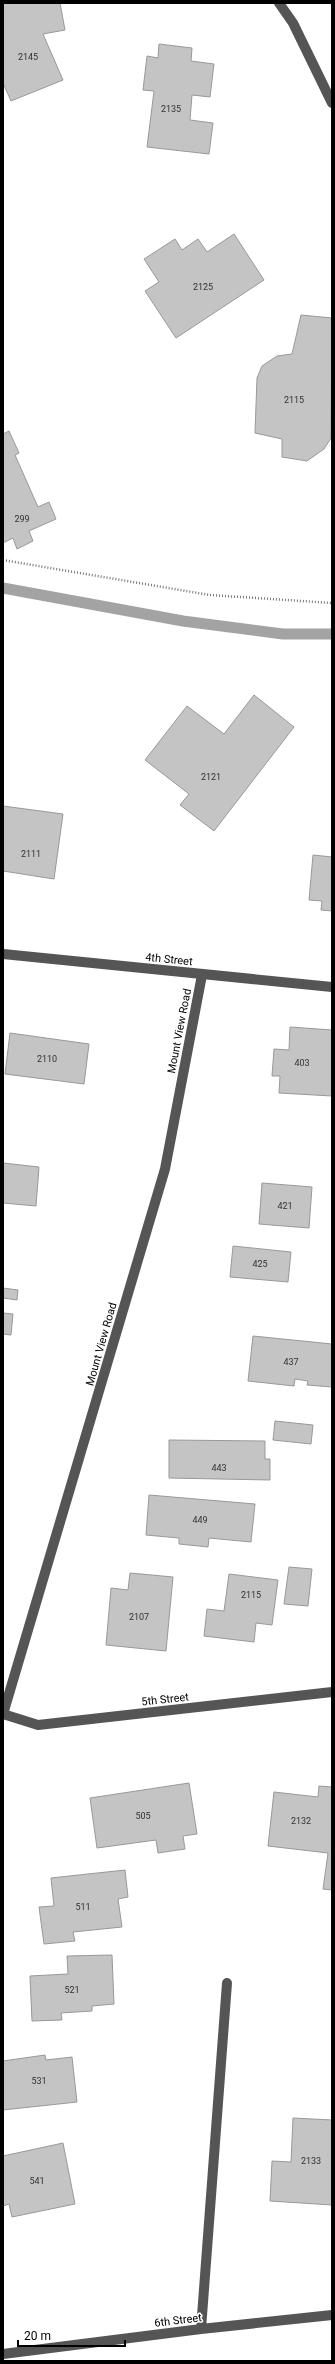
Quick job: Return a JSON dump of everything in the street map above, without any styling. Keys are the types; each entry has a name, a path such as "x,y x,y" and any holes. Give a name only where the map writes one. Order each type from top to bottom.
{"street":[{"path":"279,3 293,23 332,103"},
{"name":"4th Street","path":"3,954 332,987"},
{"name":"Mount View Road","path":"3,1714 165,1169 202,975"},
{"name":"5th Street","path":"3,1714 38,1725 332,1692"},
{"path":"201,2329 227,1983"},
{"name":"6th Street","path":"3,2354 201,2329 332,2315"}],"path":[{"path":"3,560 210,595 332,603"}],"building":[{"path":"3,3 60,3 65,30 43,34 63,80 11,101 3,83"},
{"path":"159,44 192,48 191,61 214,64 210,97 192,95 190,120 213,123 209,154 147,147 154,91 143,90 147,56 158,58"},
{"path":"234,234 264,280 176,338 145,291 159,282 144,259 175,239 182,250 198,239 207,252"},
{"path":"301,315 332,318 331,438 324,449 307,461 282,457 282,439 255,433 257,378 262,366 277,356 292,354"},
{"path":"9,431 19,453 15,455 38,507 49,502 56,519 29,531 33,541 17,549 13,538 3,543 3,434"},
{"path":"254,695 294,727 214,831 180,805 189,794 145,760 187,706 224,734"},
{"path":"3,806 63,814 54,879 3,871"},
{"path":"313,855 332,857 332,911 321,910 322,901 309,900"},
{"path":"290,1027 332,1030 332,1096 279,1093 280,1076 272,1076 274,1049 289,1050"},
{"path":"10,1033 89,1044 84,1084 5,1074"},
{"path":"3,1163 39,1167 36,1206 3,1203"},
{"path":"262,1183 312,1187 309,1228 259,1224"},
{"path":"233,1246 291,1252 288,1282 230,1277"},
{"path":"3,1288 18,1290 17,1300 3,1298"},
{"path":"3,1313 13,1314 11,1335 3,1334"},
{"path":"253,1336 332,1344 332,1387 307,1385 308,1381 295,1379 294,1386 248,1381"},
{"path":"275,1421 313,1425 311,1444 273,1440"},
{"path":"169,1440 265,1441 265,1459 270,1459 270,1480 169,1478"},
{"path":"149,1495 255,1504 251,1542 209,1538 208,1547 179,1544 179,1538 146,1535"},
{"path":"289,1567 312,1569 308,1606 284,1604"},
{"path":"130,1573 173,1577 166,1651 106,1645 111,1588 128,1590"},
{"path":"229,1574 278,1580 272,1625 256,1623 254,1642 204,1636 207,1609 224,1611"},
{"path":"189,1783 197,1834 183,1836 185,1849 158,1853 156,1840 97,1848 90,1798"},
{"path":"319,1786 332,1787 332,1890 323,1889 328,1853 268,1846 274,1792 318,1797"},
{"path":"125,1870 128,1897 118,1899 122,1927 73,1932 75,1941 44,1944 39,1907 54,1906 51,1878"},
{"path":"112,1955 114,2004 92,2006 92,2011 61,2013 62,2020 32,2021 30,1976 68,1974 67,1956"},
{"path":"45,2055 46,2060 72,2057 77,2102 3,2110 3,2061"},
{"path":"293,2118 332,2120 332,2205 270,2201 272,2161 291,2162"},
{"path":"63,2143 75,2204 12,2217 9,2204 3,2206 3,2156"}],"waterway":[{"path":"3,588 183,621 283,634 332,634"}]}
